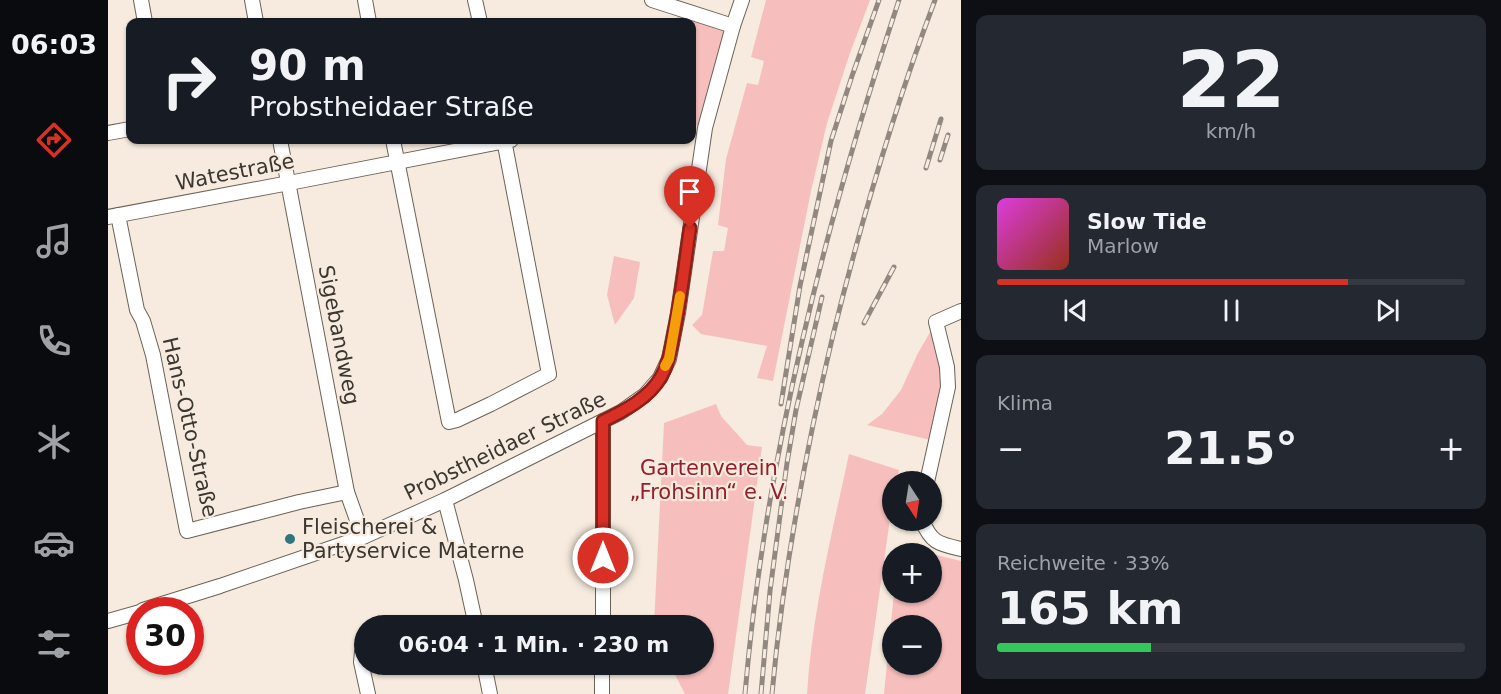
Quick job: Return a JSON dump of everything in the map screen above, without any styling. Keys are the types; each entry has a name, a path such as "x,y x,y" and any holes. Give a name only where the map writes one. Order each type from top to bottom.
{"street":[{"path":"141,0 145,18"},
{"path":"252,0 255,18"},
{"path":"364,0 368,18"},
{"path":"475,0 479,18"},
{"path":"652,0 733,26"},
{"name":"Probstheidaer Straße","path":"183,597 363,537 445,500 621,412 645,395 660,378 669,359 678,313 698,126 742,0"},
{"path":"677,18 680,8"},
{"path":"108,133 126,130"},
{"name":"Sigebandweg","path":"281,144 347,492 363,537"},
{"path":"394,144 449,422 491,404 549,374 508,144"},
{"name":"Watestraße","path":"113,216 486,144"},
{"name":"Hans-Otto-Straße","path":"113,216 136,310 143,321 153,355 187,531 347,492"},
{"path":"929,471 948,387 947,367 936,322 961,311"},
{"path":"603,421 603,615"},
{"path":"445,500 474,615"},
{"path":"926,531 938,544 961,549"},
{"name":"Probstheidaer Straße","path":"108,621 126,616"},
{"path":"364,675 368,694"},
{"path":"486,675 490,694"},
{"path":"602,694 603,675"}],"green space":[{"path":"766,0 870,0 827,123 773,381 757,378 767,346 701,334 692,325 702,315 713,251 724,251 728,228 718,225 726,159 747,83 758,85 764,61 751,57"},
{"path":"680,8 733,26 705,128 696,125 696,18 677,18"},
{"path":"614,256 640,262 634,298 615,325 607,295"},
{"path":"936,322 947,367 935,441 867,425 882,414 901,390 918,353"},
{"name":"Gartenverein „Frohsinn“ e. V.","path":"716,404 721,416 747,445 762,447 728,694 685,694 675,675 714,675 714,615 654,615 664,423"},
{"path":"849,454 899,470 882,471 882,531 888,531 887,543 882,543 882,575 865,694 807,694 813,633"},
{"path":"942,556 961,561 961,694 884,694 886,675 942,675 942,615 892,615 893,603 942,603"}],"railway":[{"path":"781,404 800,286 831,141 879,0"},
{"path":"745,694 754,606 767,518 802,343 847,170 899,0"},
{"path":"772,694 782,603 796,513 833,335 879,166 935,0"},
{"path":"926,168 941,119"},
{"path":"940,160 948,135"},
{"path":"864,323 894,267"},
{"path":"761,694 770,591 787,463 796,410 822,297"}],"slow traffic":[{"path":"665,366 669,359 680,296"}],"place":[{"name":"Fleischerei & Partyservice Materne","path":"290,539"}],"route":[{"path":"603,558 603,421 621,412 645,395 660,378 669,359 690,228"}]}
